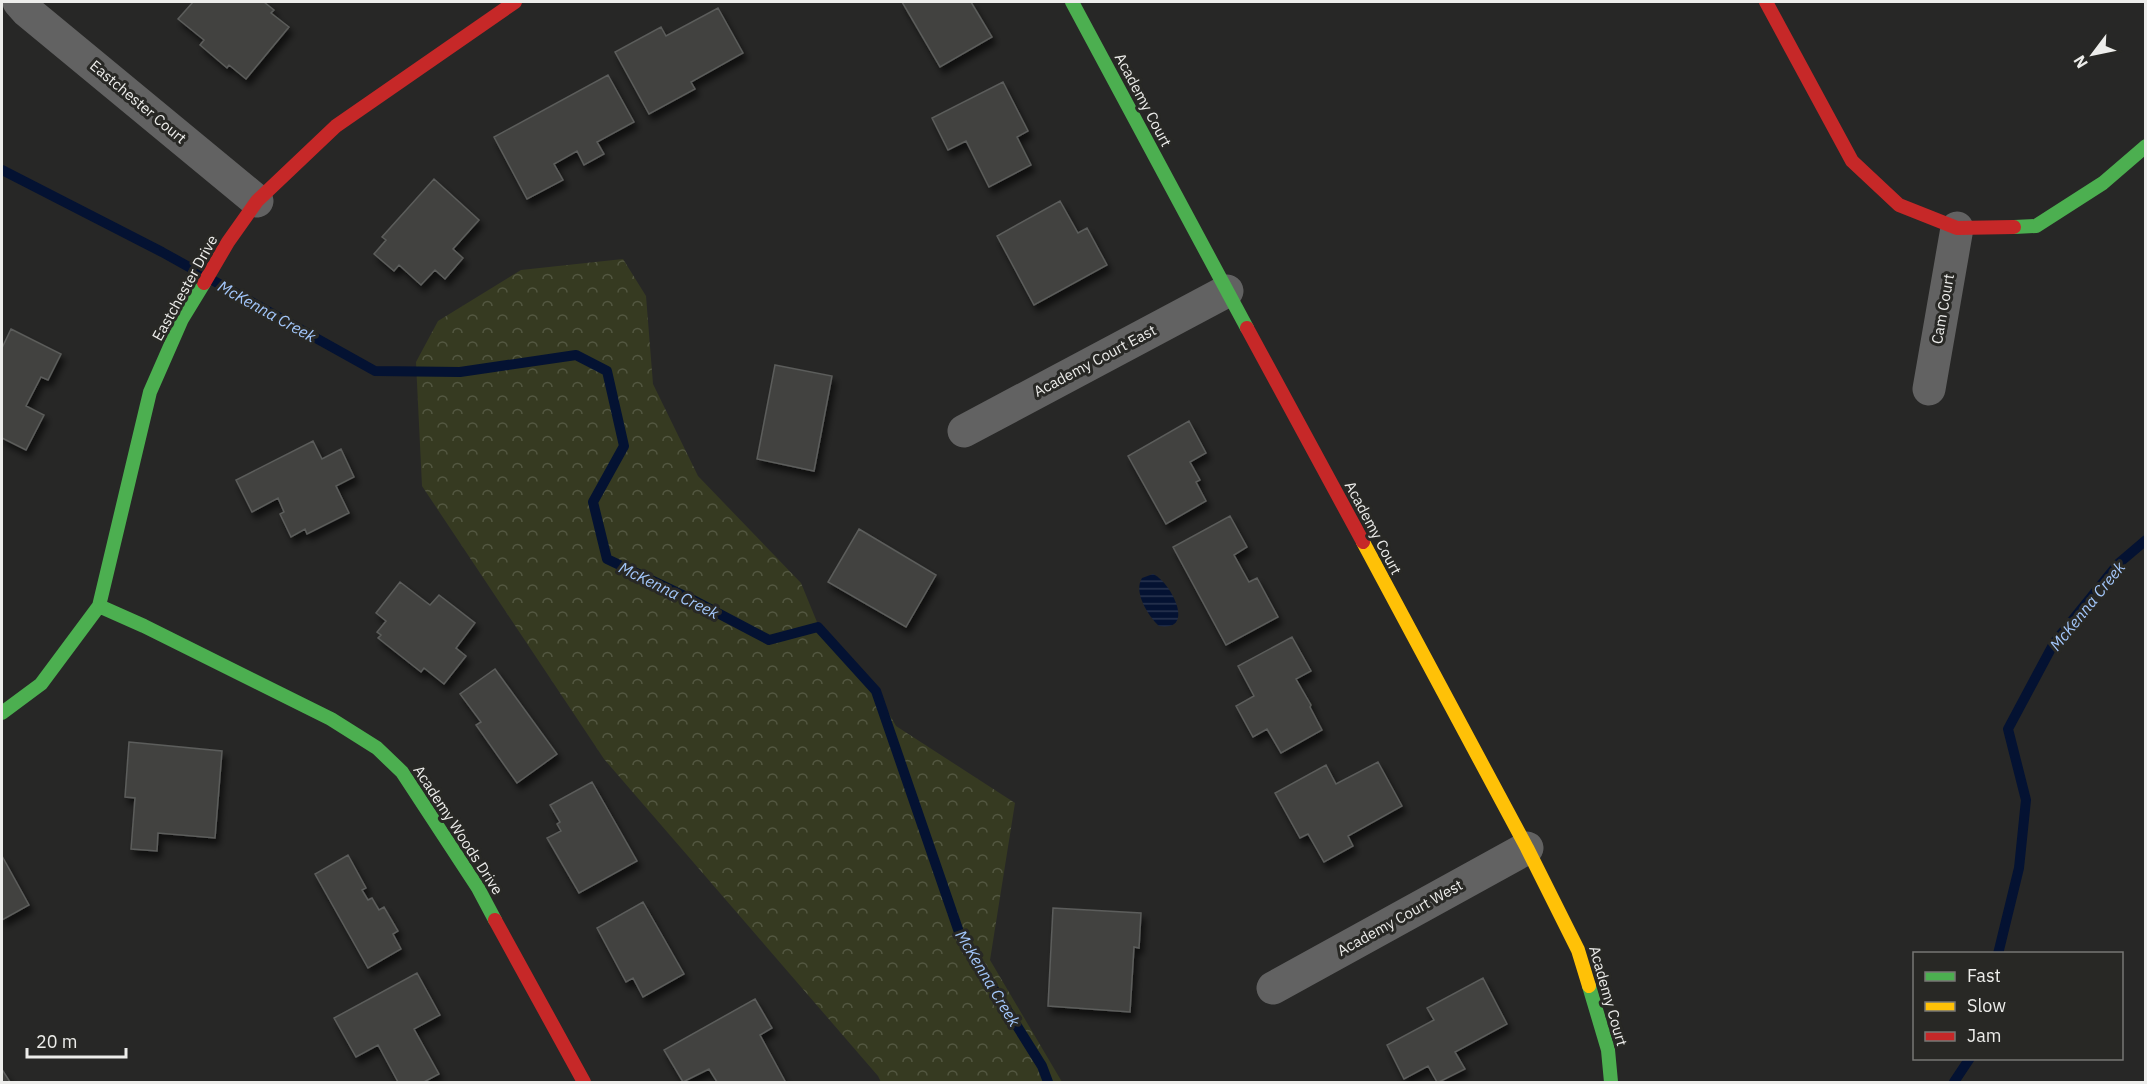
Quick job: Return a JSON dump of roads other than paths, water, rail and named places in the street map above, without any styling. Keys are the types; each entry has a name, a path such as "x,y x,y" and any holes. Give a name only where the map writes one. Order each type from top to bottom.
{"street":[{"name":"Eastchester Court","path":"19,2 257,201"},
{"name":"Eastchester Drive","path":"2,713 41,684 99,606 150,392 182,319 228,242 257,201 336,126 515,2"},
{"name":"Academy Court","path":"1072,2 1527,848 1578,950 1608,1050 1611,1083"},
{"path":"1766,2 1852,161 1899,205 1958,228 2036,226 2103,183 2145,146"},
{"name":"Cam Court","path":"1929,389 1958,228"},
{"name":"Academy Court East","path":"964,431 1227,291"},
{"name":"Academy Woods Drive","path":"99,606 331,719 377,748 402,772 477,888 584,1083"},
{"name":"Academy Court West","path":"1272,988 1527,848"}],"water":[{"path":"1153,574 1160,578 1177,605 1176,621 1170,626 1159,626 1143,604 1139,590 1142,578"}],"waterway":[{"name":"McKenna Creek","path":"2,170 162,252 375,371 460,372 576,355 607,371 624,446 593,502 607,559 769,640 818,627 876,691 960,935 1042,1066 1048,1082"},
{"name":"McKenna Creek","path":"1998,952 2019,868 2026,800 2008,729 2054,643 2119,563 2146,540"},
{"name":"McKenna Creek","path":"1954,1082 1969,1060"}]}
